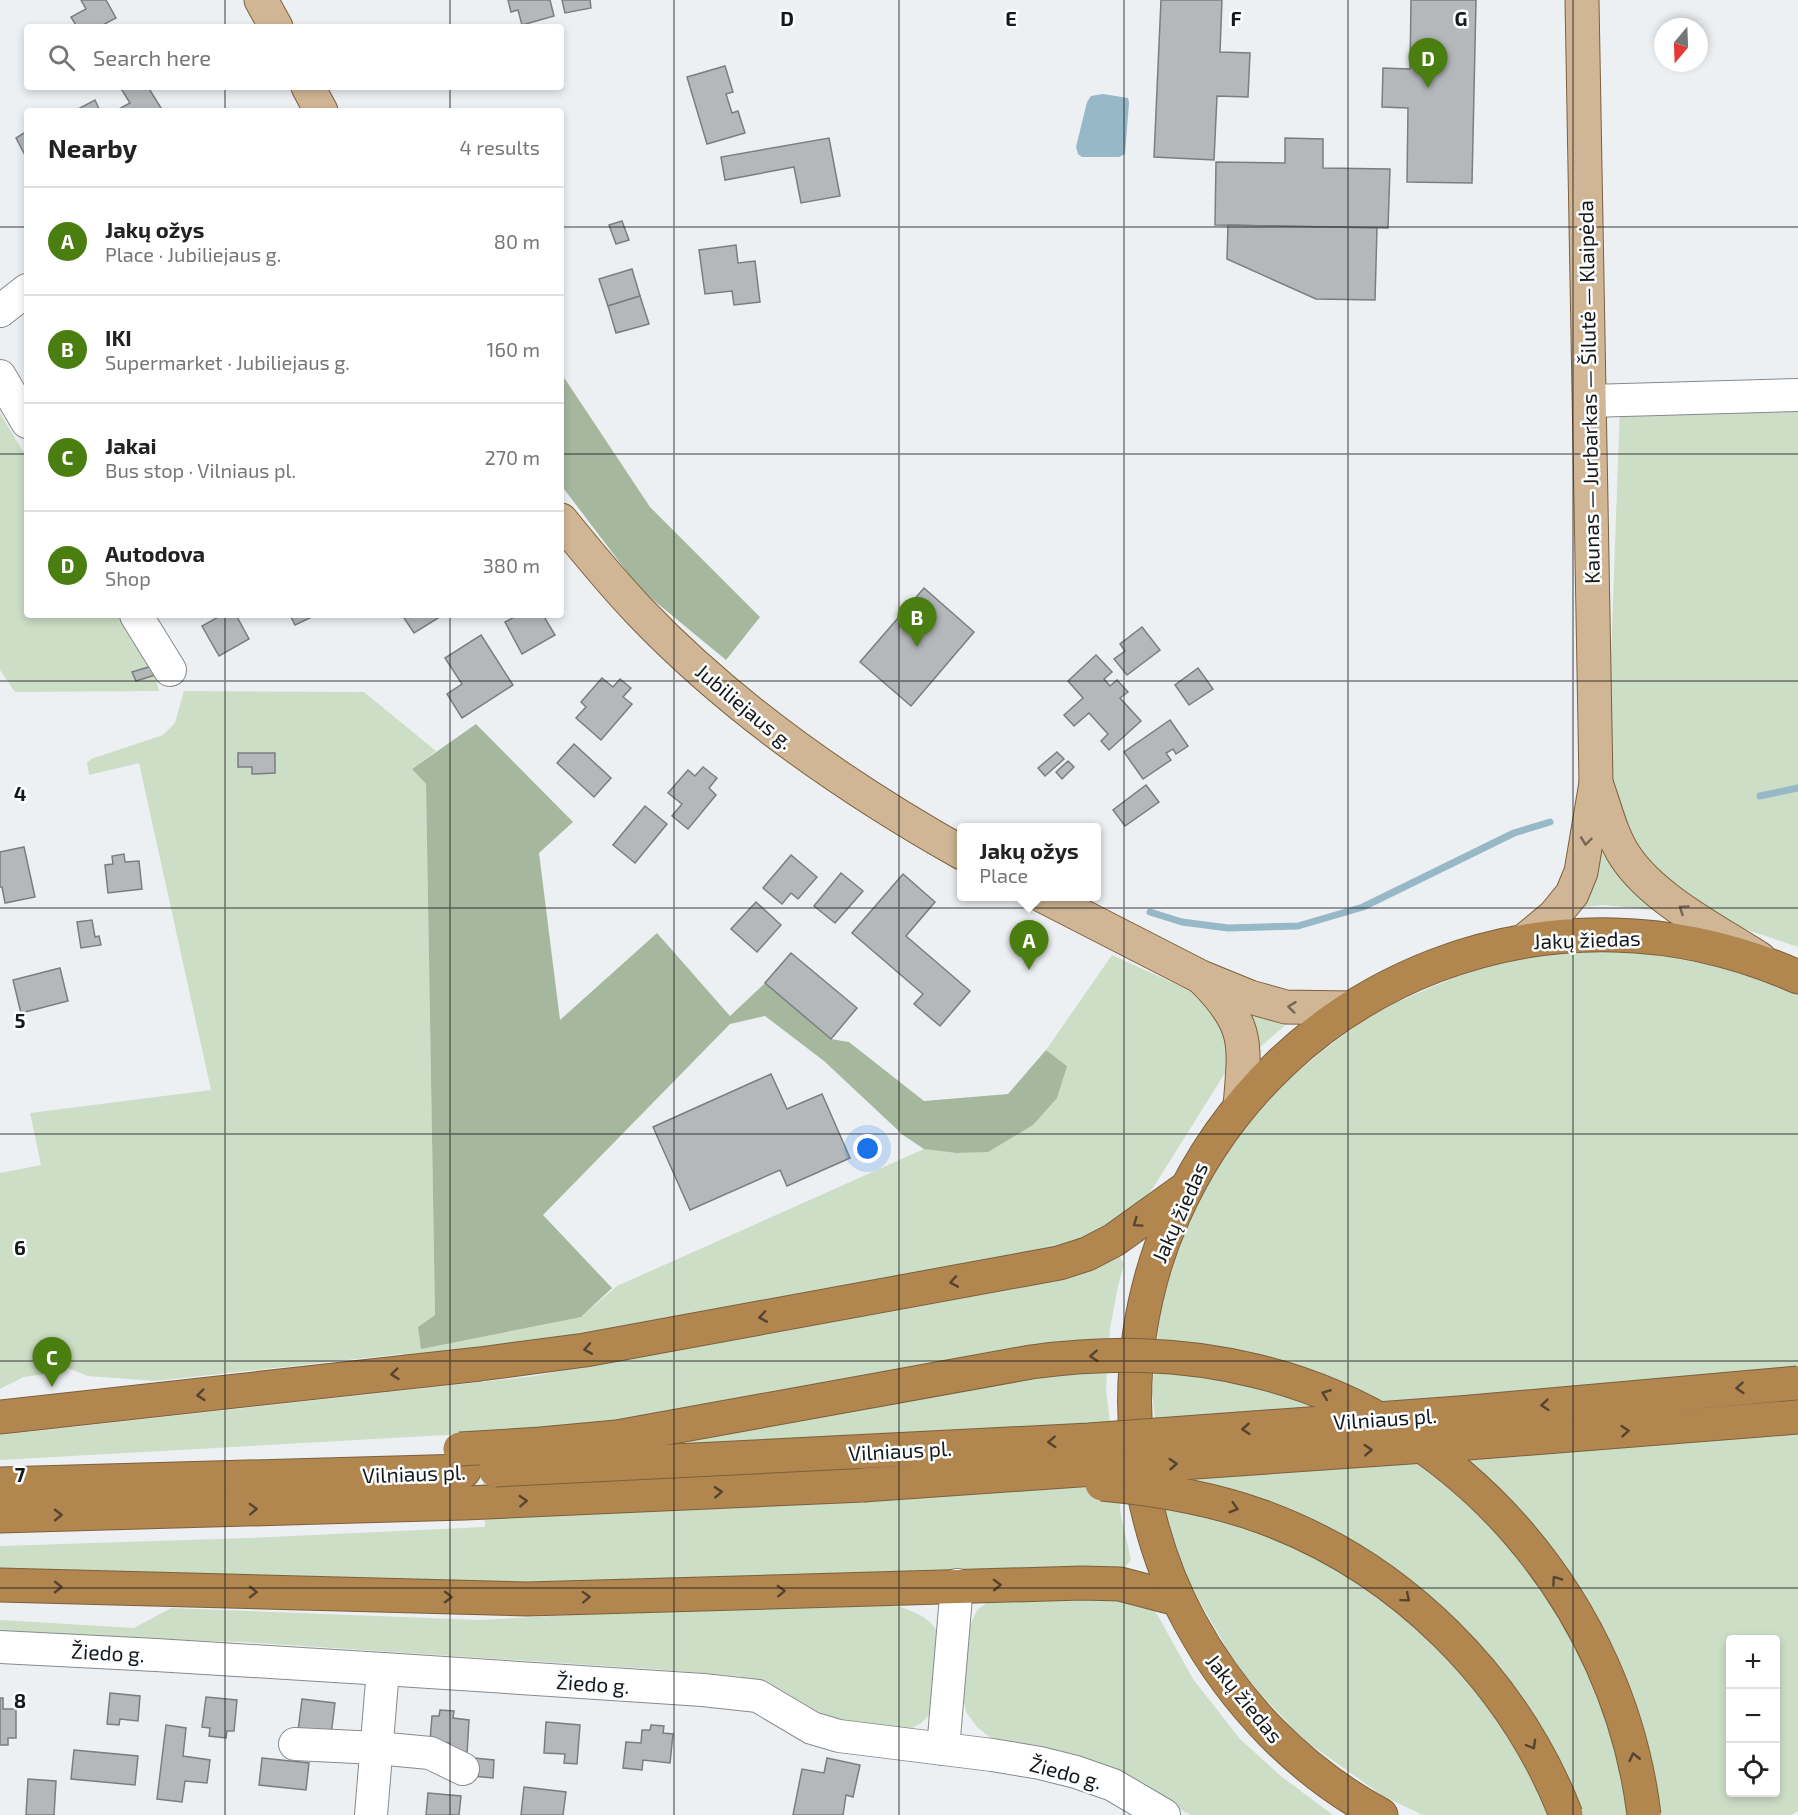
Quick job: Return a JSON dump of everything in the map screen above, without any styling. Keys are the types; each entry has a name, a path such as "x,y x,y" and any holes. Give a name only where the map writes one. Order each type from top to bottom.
{"highway":[{"name":"Jakų žiedas","path":"1381,1815 1338,1790 1310,1768 1263,1726 1233,1690 1203,1647 1177,1599 1157,1546 1142,1489 1135,1434 1134,1390 1142,1317 1151,1278 1164,1238 1185,1190 1206,1152 1240,1106 1277,1066 1313,1034 1350,1008 1388,986 1431,966 1524,940 1569,935 1611,934 1645,936 1697,944 1767,963 1798,977"},
{"path":"0,1417 480,1364 585,1350 1059,1263 1088,1254 1114,1240 1185,1190"},
{"path":"0,1467 462,1460 541,1444 617,1437 1068,1357 1146,1354 1193,1359 1258,1371 1331,1396 1398,1431 1461,1475 1540,1557 1582,1621 1599,1655 1626,1726 1636,1763 1644,1815"},
{"name":"Vilniaus pl.","path":"0,1484 462,1460 1089,1440 1470,1412 1798,1383"},
{"name":"Vilniaus pl.","path":"0,1516 465,1503 863,1485 1456,1444 1798,1417"},
{"path":"863,1485 1099,1484 1137,1487 1189,1495 1228,1505 1299,1532 1358,1564 1396,1590 1453,1641 1503,1699 1524,1731 1543,1764 1566,1815"},
{"path":"0,1585 527,1599 1082,1583 1120,1584 1177,1599"}],"main road":[{"path":"261,0 274,24"},
{"name":"Kaunas — Jurbarkas — Šilutė — Klaipėda","path":"1582,0 1596,783"},
{"path":"310,90 318,108"},
{"name":"Jubiliejaus g.","path":"564,523 642,614 737,702 840,779 957,850"},
{"path":"1524,940 1554,916 1572,894 1581,872 1596,783"},
{"path":"1596,783 1623,854 1638,874 1654,889 1767,963"},
{"path":"1051,901 1201,977 1250,997 1286,1007 1350,1008"},
{"path":"1201,977 1233,1013 1243,1038 1240,1106"}],"street":[{"path":"0,310 24,292"},
{"path":"0,376 24,417"},
{"path":"1588,401 1798,395"},
{"path":"138,618 170,670"},
{"path":"0,1406 15,1400 77,1393 149,1401"},
{"path":"943,1749 957,1586"},
{"name":"Žiedo g.","path":"0,1647 156,1654 703,1690 758,1696 812,1728 839,1736 1040,1763 1076,1772 1113,1785 1164,1815"},
{"path":"371,1815 383,1669"},
{"path":"295,1744 430,1753 463,1769"}],"green space":[{"path":"564,378 650,507 760,617 726,660 640,589 564,489"},
{"path":"1798,401 1798,947 1736,926 1664,888 1616,817 1608,740 1620,406"},
{"path":"0,413 24,453 24,618 123,618 155,675 159,691 15,692 0,670"},
{"path":"184,691 364,692 436,751 412,769 426,784 435,1315 418,1327 581,1317 617,1286 924,1149 956,1153 988,1151 1033,1125 1067,1066 1046,1050 1112,955 1204,997 1221,1014 1231,1053 1225,1073 1153,1188 1130,1216 1099,1239 940,1276 408,1362 402,1354 155,1381 88,1376 60,1365 42,1367 51,1373 24,1377 0,1389 0,1173 41,1165 30,1113 211,1090 139,763 89,775 87,763 91,759 163,735 175,723"},
{"path":"476,724 573,822 539,853 560,1020 657,933 730,1016 765,983 831,1039 849,1042 924,1101 1008,1094 1046,1050 1067,1066 1057,1098 1033,1125 988,1152 956,1153 924,1149 903,1135 824,1061 765,1016 730,1024 543,1215 612,1288 581,1317 421,1349 418,1327 435,1315 426,784 412,769"},
{"path":"1598,827 1663,911 1603,905 1576,908"},
{"path":"1577,946 1640,952 1738,970 1798,995 1798,1811 1791,1815 1423,1815 1383,1796 1304,1740 1254,1687 1231,1656 1191,1586 1166,1527 1152,1391 1161,1304 1188,1222 1216,1169 1246,1126 1282,1085 1376,1011 1491,962"},
{"path":"1241,1001 1291,1020 1257,1050"},
{"path":"1119,1255 1124,1264 1110,1329 1106,1389 1121,1516 1131,1560 1121,1569 446,1585 0,1575 0,1546 485,1527 481,1433 0,1460 0,1435 535,1376 711,1341 1087,1272 1109,1258"},
{"path":"1139,1596 1157,1614 1193,1679 1240,1739 1282,1777 1333,1815 1191,1815 1084,1760 996,1742 977,1727 966,1712 962,1691 968,1630 977,1610 989,1601"},
{"path":"883,1602 917,1613 931,1623 940,1638 933,1711 921,1723 909,1730 884,1730 826,1718 776,1692 738,1676 242,1642 0,1635 0,1620 134,1628 171,1608 480,1620 739,1605"}],"water":[{"path":"1103,94 1128,98 1125,154 1119,157 1082,157 1078,154 1076,147 1087,102 1091,96"}],"building":[{"path":"81,0 106,0 116,18 105,24 75,24 71,17 86,9"},
{"path":"508,0 550,0 554,16 522,24 518,10 511,12"},
{"path":"562,0 590,0 591,8 565,13"},
{"path":"1161,0 1222,0 1220,52 1250,53 1248,97 1217,96 1214,160 1154,157"},
{"path":"1411,0 1476,0 1472,183 1407,182 1408,108 1382,107 1383,68 1410,69"},
{"path":"725,66 733,92 726,94 732,113 738,111 745,133 707,144 687,77"},
{"path":"122,90 150,90 161,108 121,108 130,103"},
{"path":"95,100 99,108 80,108"},
{"path":"24,133 24,153 16,138"},
{"path":"829,138 840,196 801,203 794,167 725,180 721,157"},
{"path":"1285,138 1323,139 1323,168 1390,169 1388,228 1215,225 1216,162 1285,163"},
{"path":"622,221 629,240 616,244 609,225"},
{"path":"1228,225 1377,228 1375,300 1316,299 1227,259"},
{"path":"736,245 738,263 755,261 760,302 734,305 732,291 705,294 699,250"},
{"path":"632,269 640,296 608,306 599,279"},
{"path":"640,296 649,324 616,333 608,306"},
{"path":"924,588 974,632 911,706 860,662"},
{"path":"217,618 238,618 249,639 219,656 202,626"},
{"path":"292,618 310,618 295,625"},
{"path":"404,618 438,618 414,633"},
{"path":"512,618 545,618 555,635 522,654 505,622"},
{"path":"1142,627 1160,650 1127,675 1114,659 1125,651 1120,644"},
{"path":"481,635 513,685 462,718 447,694 462,684 445,658"},
{"path":"1096,655 1112,672 1104,679 1110,686 1117,680 1128,692 1120,698 1141,721 1109,750 1101,741 1108,734 1089,713 1074,726 1064,715 1083,698 1068,681"},
{"path":"152,666 155,675 136,681 132,672"},
{"path":"1198,668 1213,689 1189,705 1175,685"},
{"path":"602,678 613,687 620,679 631,688 623,697 632,704 601,740 576,718 586,707 581,702"},
{"path":"1170,720 1188,746 1176,754 1173,749 1166,753 1171,760 1143,779 1124,752"},
{"path":"574,744 611,778 594,797 557,763"},
{"path":"1057,752 1064,759 1045,776 1038,768"},
{"path":"238,753 275,753 275,773 252,774 252,767 238,767"},
{"path":"1068,761 1074,767 1062,779 1056,772"},
{"path":"703,767 717,778 709,788 716,795 688,829 672,816 682,804 668,793 688,770 695,776"},
{"path":"1146,785 1159,802 1125,826 1113,810"},
{"path":"645,806 667,824 635,863 613,845"},
{"path":"24,847 35,897 5,903 2,887 0,887 0,852"},
{"path":"124,854 125,862 139,861 142,889 108,893 105,865 113,864 112,856"},
{"path":"791,855 817,877 798,899 791,893 782,904 763,888"},
{"path":"841,873 863,891 835,923 814,906"},
{"path":"903,874 935,902 906,936 970,991 940,1026 914,1004 923,994 852,933"},
{"path":"756,902 781,925 757,952 731,929"},
{"path":"92,920 95,937 99,936 101,945 81,948 77,922"},
{"path":"791,953 857,1008 831,1039 765,983"},
{"path":"60,968 68,1001 21,1013 13,980"},
{"path":"771,1074 787,1109 822,1094 850,1158 787,1186 780,1170 690,1210 653,1127"},
{"path":"110,1693 140,1696 138,1721 120,1719 119,1725 107,1724"},
{"path":"206,1697 237,1700 234,1731 227,1731 226,1738 209,1736 210,1728 202,1727"},
{"path":"0,1698 3,1698 3,1709 16,1709 16,1738 8,1738 8,1745 0,1745"},
{"path":"302,1699 335,1703 331,1735 298,1731"},
{"path":"440,1710 454,1711 453,1718 469,1720 467,1754 449,1752 449,1743 430,1741 432,1716 439,1716"},
{"path":"546,1722 580,1725 577,1764 564,1763 565,1754 544,1753"},
{"path":"166,1725 186,1728 183,1756 210,1760 207,1783 185,1781 182,1802 157,1799"},
{"path":"651,1725 664,1726 663,1733 673,1734 670,1763 643,1760 642,1770 623,1768 626,1742 641,1743 642,1730 650,1730"},
{"path":"74,1750 138,1756 135,1785 71,1779"},
{"path":"262,1758 309,1763 306,1790 259,1785"},
{"path":"474,1758 494,1760 493,1778 472,1776"},
{"path":"827,1758 860,1765 853,1797 846,1795 843,1815 793,1815 802,1769 824,1773"},
{"path":"28,1779 56,1781 54,1815 26,1815"},
{"path":"524,1787 566,1792 563,1815 521,1815"},
{"path":"428,1793 461,1796 459,1815 426,1815"}],"waterway":[{"path":"1760,796 1798,788"},
{"path":"1150,912 1182,922 1228,928 1298,926 1363,907 1514,833 1550,822"}],"place":[{"name":"Autodova","path":"1428,88"},
{"name":"IKI","path":"917,647"},
{"name":"Jakų ožys","path":"1029,970"},
{"name":"Jakai","path":"52,1387"}]}
